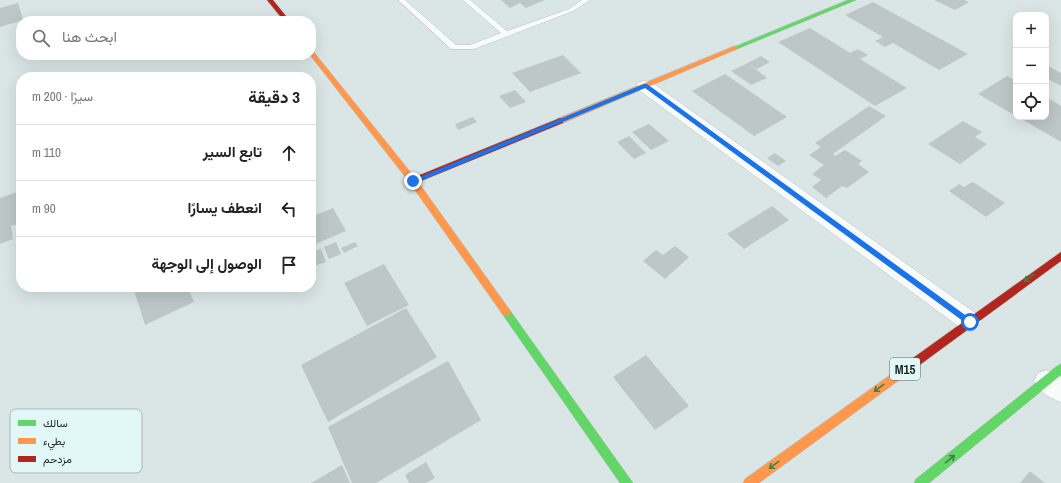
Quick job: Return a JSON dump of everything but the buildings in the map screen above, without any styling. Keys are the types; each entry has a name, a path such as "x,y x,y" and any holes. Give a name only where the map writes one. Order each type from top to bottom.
{"main road":[{"path":"270,0 283,16"},
{"path":"413,181 853,0"},
{"path":"316,58 413,181 627,483"},
{"name":"M15","path":"749,483 1061,256"},
{"path":"920,483 1056,380"}],"street":[{"path":"645,86 970,322"}],"lane":[{"path":"402,0 454,47 471,47 571,10 586,0"},
{"path":"466,0 506,34"}],"traffic: fast":[{"path":"735,48 853,0"},
{"path":"506,312 627,483"},
{"path":"920,483 1061,369"}],"traffic: slow":[{"path":"560,121 735,48"},
{"path":"316,58 413,181 506,312"},
{"path":"749,483 917,361"}],"traffic: jam":[{"path":"270,0 283,16"},
{"path":"413,181 560,121"},
{"path":"917,361 1061,256"}],"route":[{"path":"413,181 645,86 970,322"}]}
